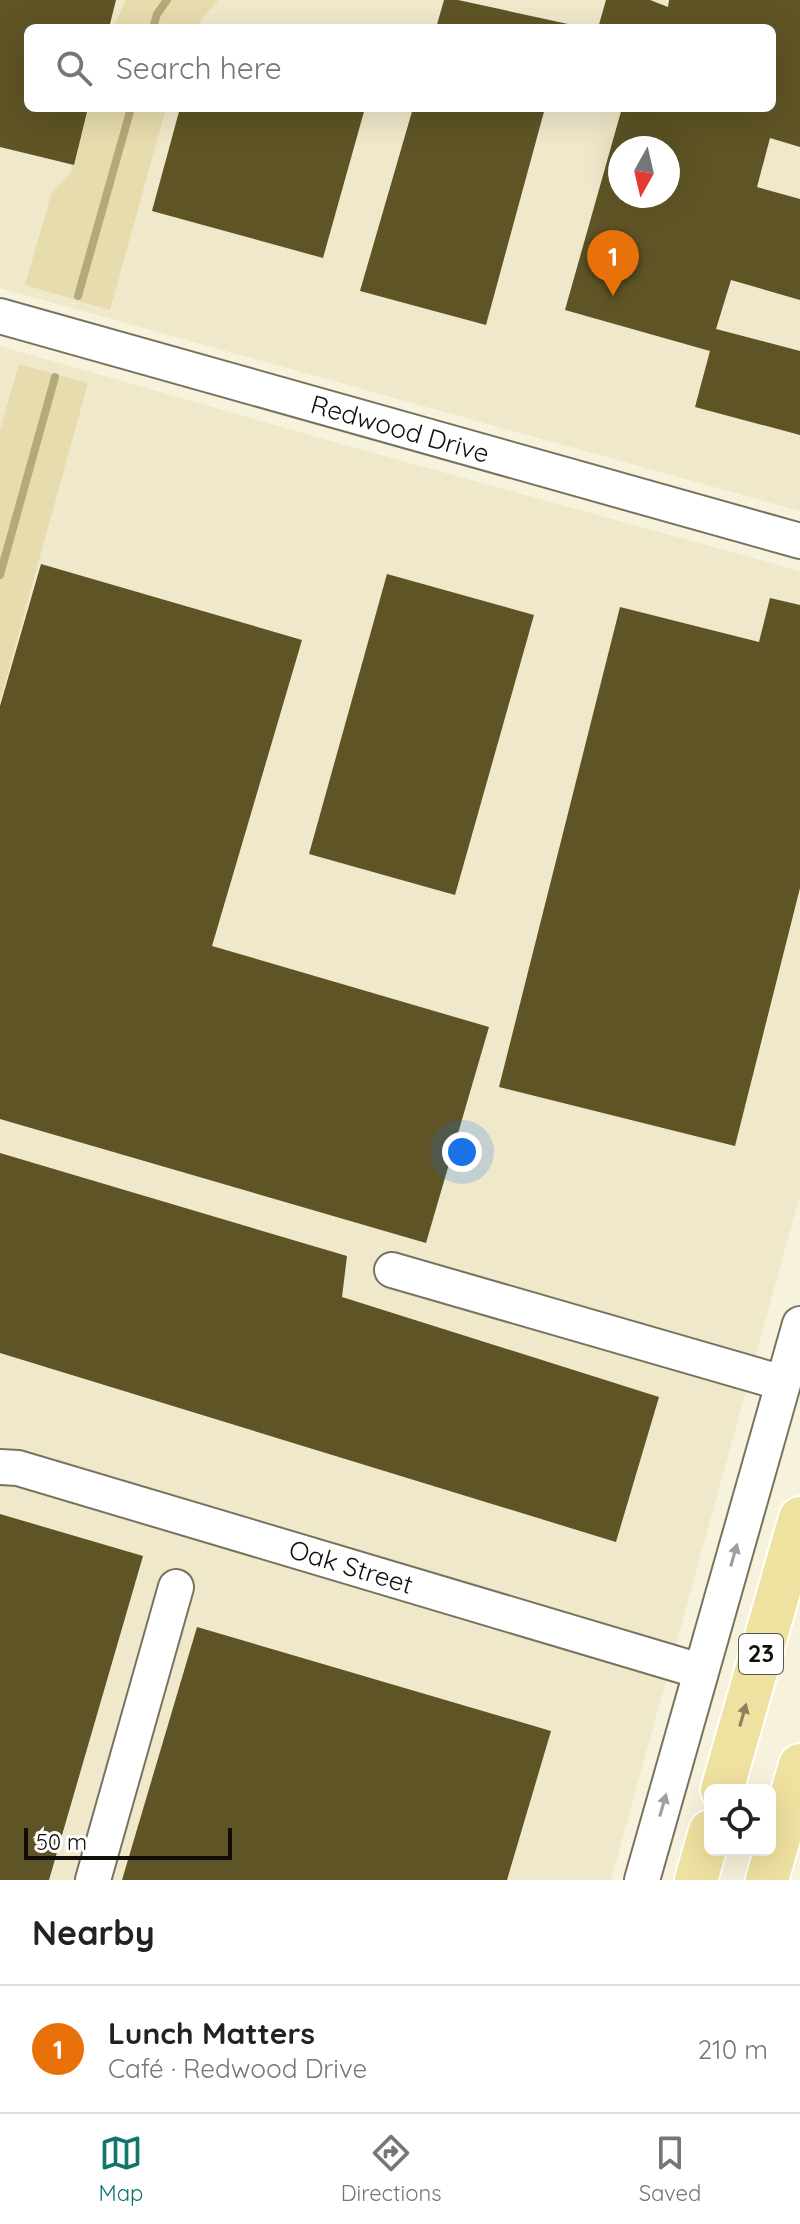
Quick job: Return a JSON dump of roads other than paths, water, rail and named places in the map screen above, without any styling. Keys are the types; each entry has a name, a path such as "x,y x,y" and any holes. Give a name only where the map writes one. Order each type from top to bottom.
{"main road":[{"name":"23","path":"724,1784 800,1518"},
{"path":"767,1880 800,1765"},
{"path":"696,1880 704,1852"}],"street":[{"name":"Redwood Drive","path":"0,316 800,541"},
{"path":"392,1270 783,1383"},
{"path":"642,1880 800,1324"},
{"name":"Oak Street","path":"0,1467 33,1472 700,1671"},
{"path":"93,1880 176,1587"}],"waterway":[{"path":"154,24 167,0"},
{"path":"78,296 130,112"},
{"path":"0,575 55,377"}],"place":[{"name":"Lunch Matters","path":"613,296"}]}
